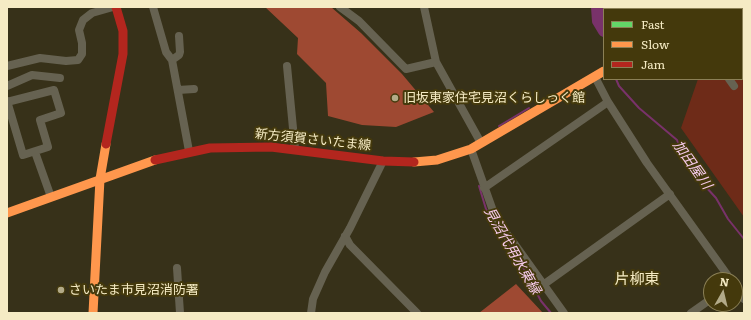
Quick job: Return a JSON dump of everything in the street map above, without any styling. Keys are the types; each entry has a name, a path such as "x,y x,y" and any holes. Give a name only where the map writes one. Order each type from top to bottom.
{"main road":[{"path":"93,313 100,179 122,54 123,31 116,7"},
{"name":"新方須賀さいたま線","path":"7,213 150,161 189,152 231,146 271,147 383,161 420,162 437,160 471,149 603,72"}],"street":[{"path":"7,66 40,58 66,61 78,60 82,54 82,43 79,30 83,20 92,13 113,7"},
{"path":"153,7 166,52 172,60 189,152"},
{"path":"340,7 359,21 406,69 436,62"},
{"path":"424,7 436,62 481,143"},
{"path":"172,60 179,55 180,36"},
{"path":"287,66 295,150"},
{"path":"7,86 32,75 60,78"},
{"path":"594,77 608,102 670,194 725,272"},
{"path":"178,90 194,89"},
{"path":"54,90 61,113 40,120 48,147 23,155 9,114 7,102 54,90"},
{"path":"484,188 608,102"},
{"path":"471,149 497,222 564,313"},
{"path":"34,152 51,197"},
{"path":"311,313 317,290 383,161"},
{"path":"543,285 670,194"},
{"path":"345,236 350,245 417,313"},
{"path":"177,268 180,313"},
{"path":"691,313 703,305"}],"shaded area":[{"path":"265,7 331,7 361,33 402,74 434,112 396,127 362,125 328,116 326,83 297,54 298,38"},
{"path":"743,52 744,217 681,128 698,80 743,80"},
{"path":"516,284 543,313 479,313"}],"waterway":[{"name":"加田屋川","path":"597,7 598,21 603,29"},
{"name":"加田屋川","path":"616,80 619,86 639,108 677,140 682,154 695,175 716,198 728,219 744,239"},
{"name":"見沼代用水東縁","path":"499,126 529,108"},
{"name":"見沼代用水東縁","path":"479,186 486,209 493,221"},
{"name":"見沼代用水東縁","path":"495,225 516,254 541,301 551,313"}],"traffic: slow":[{"path":"414,162 437,160 471,149 603,72"},
{"path":"93,313 100,179 106,144"},
{"path":"7,213 155,160"}],"traffic: jam":[{"path":"106,144 123,54 123,31 116,7"},
{"path":"155,160 210,148 271,147 383,161 414,162"}],"place":[{"name":"旧坂東家住宅見沼くらしっく館","path":"395,98"},
{"name":"さいたま市見沼消防署","path":"61,290"}],"district":[{"name":"片柳東","path":"637,280"}]}
